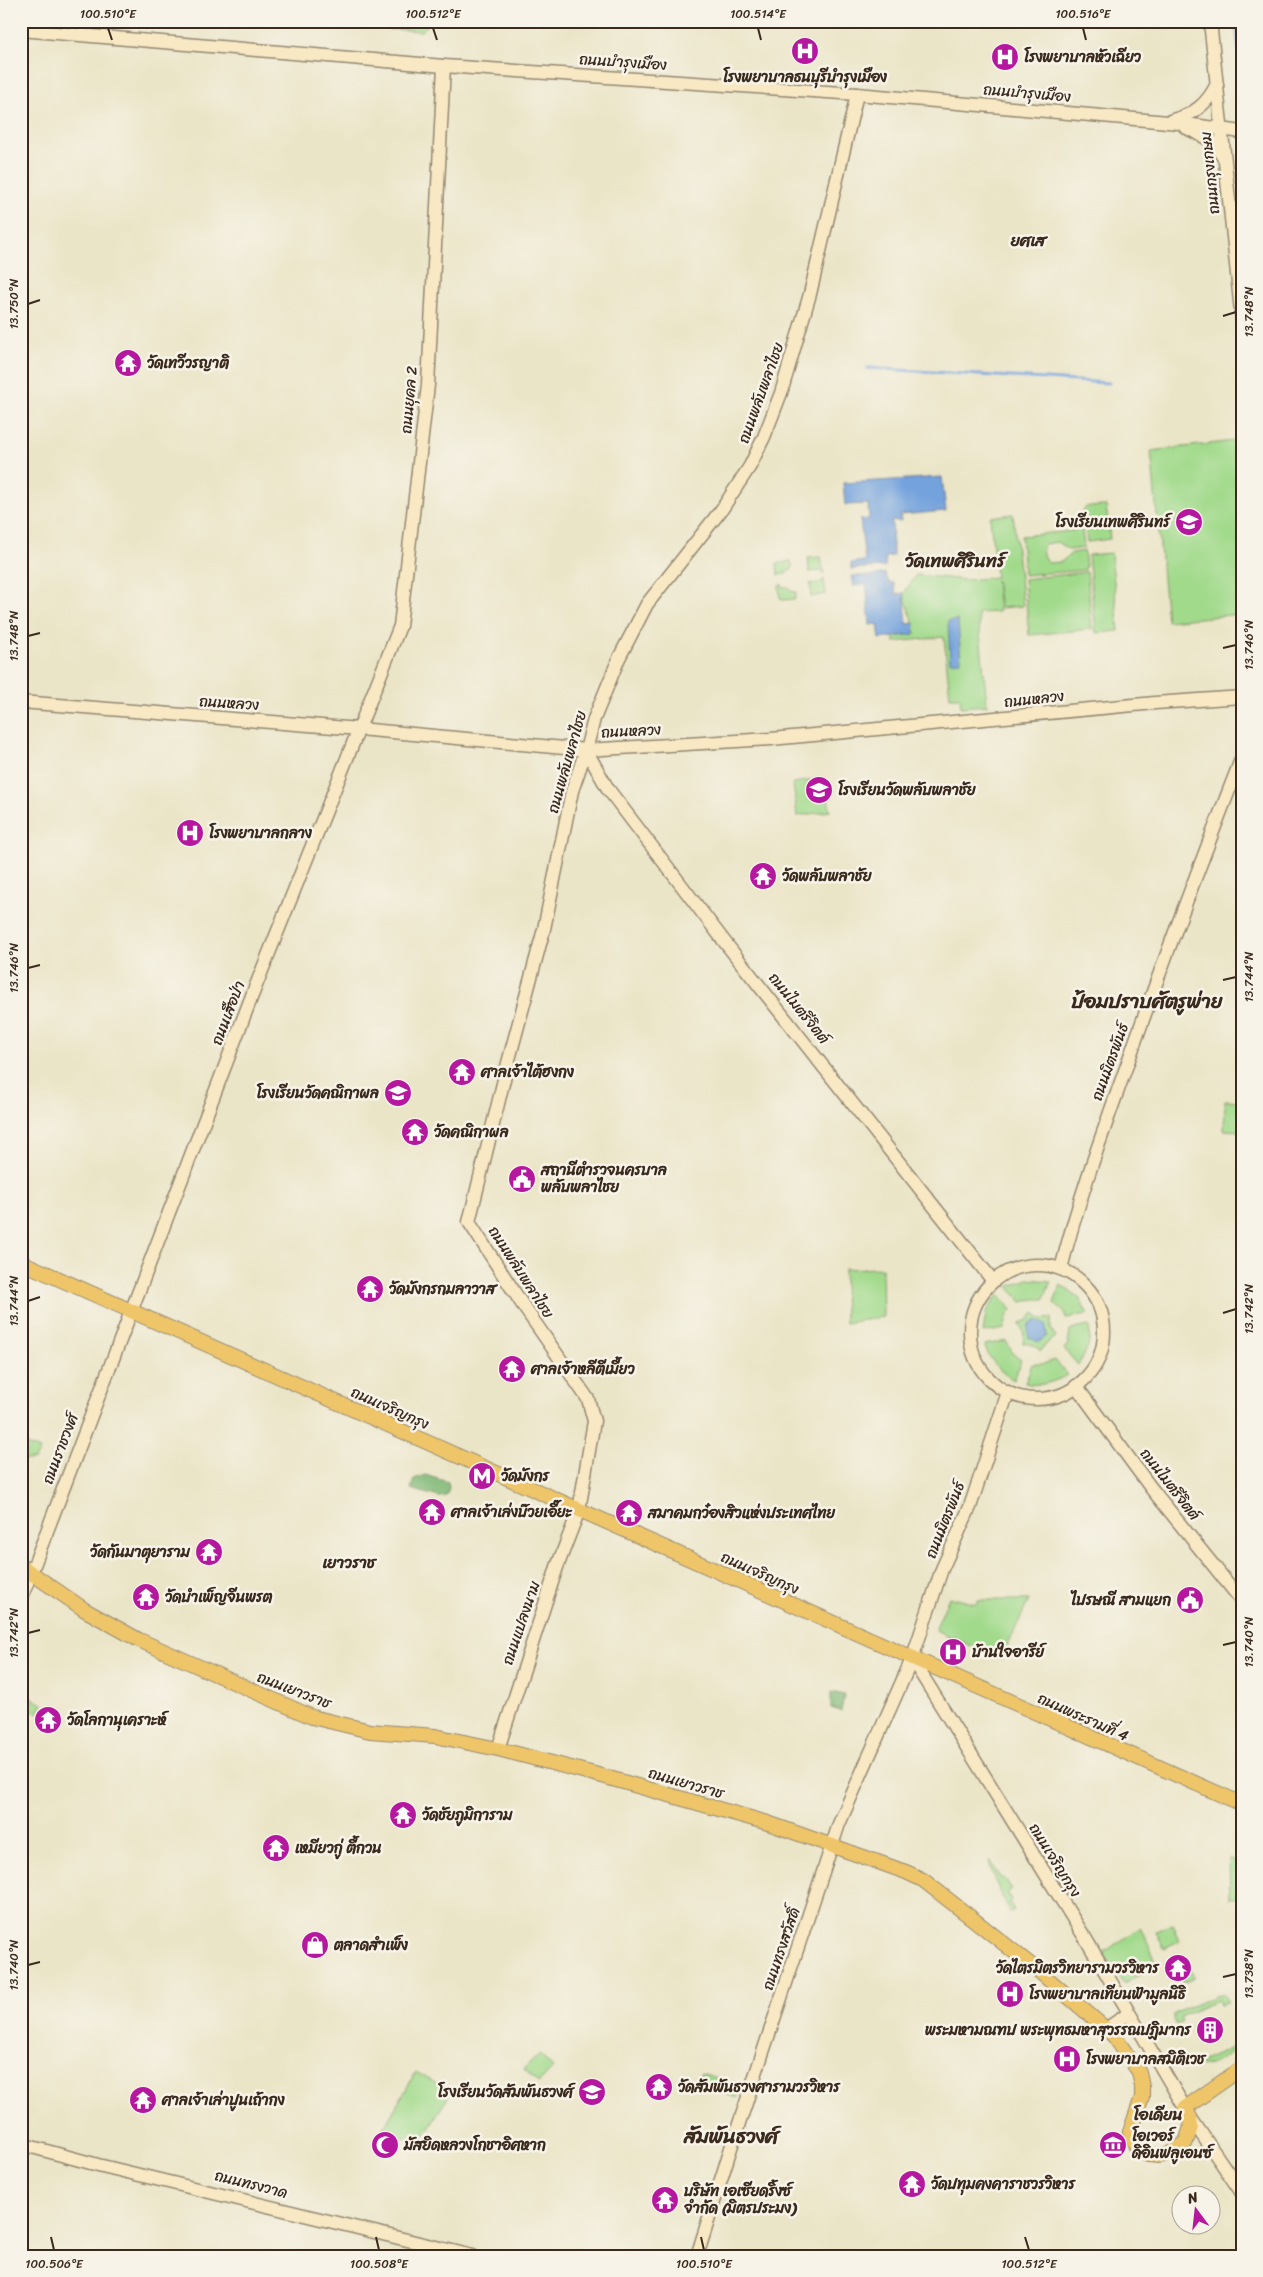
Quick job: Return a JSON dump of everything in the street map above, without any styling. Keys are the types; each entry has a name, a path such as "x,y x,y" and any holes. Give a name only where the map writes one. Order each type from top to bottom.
{"main road":[{"name":"ถนนเจริญกรุง","path":"21,1262 912,1660"},
{"name":"ถนนเยาวราช","path":"26,1569 85,1610 139,1640 312,1717 370,1731 435,1736 498,1749 722,1810 833,1845 887,1864 923,1880 1041,1973 1114,2036 1139,2072 1142,2097 1130,2132 1137,2149 1148,2155 1159,2156 1180,2148 1190,2136 1187,2113"},
{"name":"ถนนพระรามที่ 4","path":"912,1660 1242,1804"},
{"path":"1187,2113 1242,2068"}],"street":[{"name":"ถนนกรุงเกษม","path":"1210,21 1242,321"},
{"name":"ถนนบำรุงเมือง","path":"21,30 444,66 857,94 1179,123 1239,132"},
{"name":"ถนนยุคล 2","path":"359,729 400,626 428,385 444,66"},
{"path":"1164,122 1194,113 1211,95 1217,84"},
{"name":"ถนนพลับพลาไชย","path":"579,1510 592,1436 592,1410 588,1399 524,1307 469,1222 508,1063 544,929 572,791 594,719 619,658 647,604 722,509 750,466 764,437 783,385 810,294 857,94"},
{"path":"1179,123 1212,141 1225,162"},
{"name":"ถนนหลวง","path":"21,702 359,729 586,750 778,739 1155,703 1242,697"},
{"name":"ถนนเสือป่า","path":"130,1310 267,958 359,729"},
{"name":"ถนนไมตรีจิตต์","path":"586,750 608,789 727,945 993,1281"},
{"name":"ถนนมิตรพันธ์","path":"1061,1269 1081,1193 1175,928 1242,757"},
{"path":"1032,1265 1061,1269 1080,1280 1090,1292 1098,1305 1104,1326 1100,1354 1092,1370 1076,1386 1061,1394 1039,1398 1024,1397 1008,1392 985,1375 975,1358 970,1338 970,1323 976,1304 993,1281 1015,1268 1032,1265"},
{"name":"ถนนราชวงศ์","path":"21,1598 26,1569 130,1310"},
{"name":"ถนนไมตรีจิตต์","path":"1076,1386 1146,1482 1242,1601"},
{"name":"ถนนมิตรพันธ์","path":"912,1660 942,1570 970,1507 1008,1392"},
{"name":"ถนนแปลงนาม","path":"498,1749 557,1567 579,1510"},
{"name":"ถนนทรงสวัสดิ์","path":"697,2256 728,2154 839,1824 912,1660"},
{"name":"ถนนเจริญกรุง","path":"912,1660 1087,1941 1187,2113 1242,2193"},
{"path":"1106,2029 1128,2014"},
{"name":"ถนนทรงวาด","path":"21,2144 107,2167 473,2256"}],"green space":[{"path":"390,21 427,21 427,26 422,31 389,29"},
{"path":"1242,440 1242,478 1238,479 1242,519 1242,614 1167,621 1151,451"},
{"path":"1106,506 1110,539 1087,542 1083,510 1086,507"},
{"path":"1013,514 1023,606 1000,608 996,580 999,612 978,613 987,705 961,707 960,697 950,697 944,637 894,642 894,636 915,633 904,593 916,575 967,580 996,577 990,517"},
{"path":"1082,530 1084,548 1069,550 1057,542 1044,544 1043,552 1045,559 1049,563 1061,562 1072,553 1084,551 1085,570 1024,575 1021,536"},
{"path":"1111,553 1119,631 1096,633 1088,555"},
{"path":"821,557 824,574 821,571 809,572 808,558"},
{"path":"791,561 793,567 791,570 787,570 787,574 778,575 777,564"},
{"path":"1087,572 1092,629 1029,635 1024,579"},
{"path":"824,579 826,594 811,597 810,584 822,582"},
{"path":"782,584 782,587 789,587 790,591 796,592 795,599 782,600 780,598 779,586"},
{"path":"825,778 830,811 797,816 793,783"},
{"path":"1225,1100 1242,1101 1242,1131 1224,1130"},
{"path":"882,1268 883,1317 845,1323 844,1269"},
{"path":"1028,1279 1051,1281 1044,1299 1022,1302 1008,1287"},
{"path":"1061,1285 1079,1298 1088,1314 1066,1318 1064,1312 1054,1303"},
{"path":"999,1294 1012,1310 1007,1317 1004,1329 983,1333 986,1312"},
{"path":"1034,1313 1042,1319 1051,1318 1051,1329 1056,1337 1048,1342 1041,1351 1033,1345 1023,1343 1024,1334 1020,1323 1028,1320"},
{"path":"1089,1326 1090,1337 1088,1347 1078,1365 1064,1349 1068,1344 1070,1330"},
{"path":"1006,1341 1014,1355 1021,1360 1014,1380 996,1365 984,1345"},
{"path":"1055,1360 1068,1375 1047,1383 1025,1383 1032,1364 1043,1364"},
{"path":"21,1443 40,1450 35,1460 21,1460"},
{"path":"425,1475 448,1482 449,1489 446,1496 439,1497 411,1489 414,1479"},
{"path":"949,1597 976,1604 978,1600 1029,1600 1001,1659 935,1630"},
{"path":"831,1692 844,1695 841,1711 831,1708"},
{"path":"25,1695 43,1704 38,1714 21,1706"},
{"path":"1229,1858 1242,1864 1242,1897 1230,1898"},
{"path":"990,1860 1001,1879 1004,1877 1012,1890 1007,1893 1011,1900 1009,1902 1014,1910 1010,1912 994,1879"},
{"path":"1172,1924 1179,1942 1164,1949 1156,1931"},
{"path":"1141,1927 1157,1964 1124,1984 1103,1953"},
{"path":"1186,1960 1194,1977 1179,1983 1172,1967"},
{"path":"1223,1993 1228,2003 1220,2005 1218,2000 1180,2017 1182,2022 1176,2025 1173,2014"},
{"path":"1242,2036 1242,2044 1220,2060 1207,2066 1194,2065 1238,2045 1241,2043 1238,2037"},
{"path":"540,2054 553,2068 539,2083 524,2069"},
{"path":"416,2072 451,2092 420,2142 382,2131"},
{"path":"701,2073 741,2085 737,2098 697,2085"}],"water":[{"path":"1235,21 1242,21 1242,90"},
{"path":"942,477 946,511 900,515 901,521 892,521 893,556 886,557 885,567 851,569 851,563 865,561 860,520 869,519 868,504 845,505 843,483"},
{"path":"885,573 889,583 894,583 896,594 904,593 907,624 914,623 915,634 880,639 878,624 870,625 866,584 853,586 852,576 872,576"},
{"path":"958,620 961,661 950,662 948,621"},
{"path":"1037,1320 1046,1325 1047,1336 1039,1342 1029,1338 1028,1326"}],"waterway":[{"path":"868,368 1109,383"}],"place":[{"name":"โรงพยาบาลธนบุรีบำรุงเมือง","path":"805,51"},
{"name":"โรงพยาบาลหัวเฉียว","path":"1005,57"},
{"name":"วัดเทวีวรญาติ","path":"128,363"},
{"name":"โรงเรียนเทพศิรินทร์","path":"1189,522"},
{"name":"โรงเรียนวัดพลับพลาชัย","path":"819,790"},
{"name":"โรงพยาบาลกลาง","path":"190,833"},
{"name":"วัดพลับพลาชัย","path":"763,876"},
{"name":"ศาลเจ้าไต้ฮงกง","path":"462,1072"},
{"name":"โรงเรียนวัดคณิกาผล","path":"398,1093"},
{"name":"วัดคณิกาผล","path":"415,1132"},
{"name":"สถานีตำรวจนครบาล พลับพลาไชย","path":"522,1179"},
{"name":"วัดมังกรกมลาวาส","path":"370,1289"},
{"name":"ศาลเจ้าหลีตีเมี้ยว","path":"512,1369"},
{"name":"วัดมังกร","path":"482,1476"},
{"name":"ศาลเจ้าเล่งบ๊วยเอี๊ยะ","path":"432,1512"},
{"name":"สมาคมกว๋องสิวแห่งประเทศไทย","path":"629,1513"},
{"name":"วัดกันมาตุยาราม","path":"209,1552"},
{"name":"วัดบำเพ็ญจีนพรต","path":"146,1597"},
{"name":"ไปรษณี สามแยก","path":"1190,1600"},
{"name":"บ้านใจอารีย์","path":"953,1652"},
{"name":"วัดโลกานุเคราะห์","path":"48,1720"},
{"name":"วัดชัยภูมิการาม","path":"403,1815"},
{"name":"เหมียวกู่ ตี้กวน","path":"276,1848"},
{"name":"ตลาดสำเพ็ง","path":"315,1945"},
{"name":"วัดไตรมิตรวิทยารามวรวิหาร","path":"1178,1968"},
{"name":"โรงพยาบาลเทียนฟ้ามูลนิธิ","path":"1010,1994"},
{"name":"พระมหามณฑป พระพุทธมหาสุวรรณปฏิมากร","path":"1210,2030"},
{"name":"โรงพยาบาลสมิติเวช","path":"1067,2059"},
{"name":"วัดสัมพันธวงศารามวรวิหาร","path":"659,2087"},
{"name":"โรงเรียนวัดสัมพันธวงศ์","path":"592,2092"},
{"name":"ศาลเจ้าเล่าปูนเถ้ากง","path":"143,2100"},
{"name":"มัสยิดหลวงโกชาอิศหาก","path":"385,2145"},
{"name":"โอเวอร์ ดิอินฟลูเอนซ์","path":"1113,2145"},
{"name":"วัดปทุมคงคาราชวรวิหาร","path":"912,2184"},
{"name":"บริษัท เอเซียดริ้งซ์ จำกัด (มิตรประมง)","path":"665,2200"}],"district":[{"name":"ยศเส","path":"1028,240"},
{"name":"วัดเทพศิรินทร์","path":"955,561"},
{"name":"ป้อมปราบศัตรูพ่าย","path":"1147,1001"},
{"name":"เยาวราช","path":"349,1562"},
{"name":"โอเดียน","path":"1158,2114"},
{"name":"สัมพันธวงศ์","path":"731,2136"}]}
